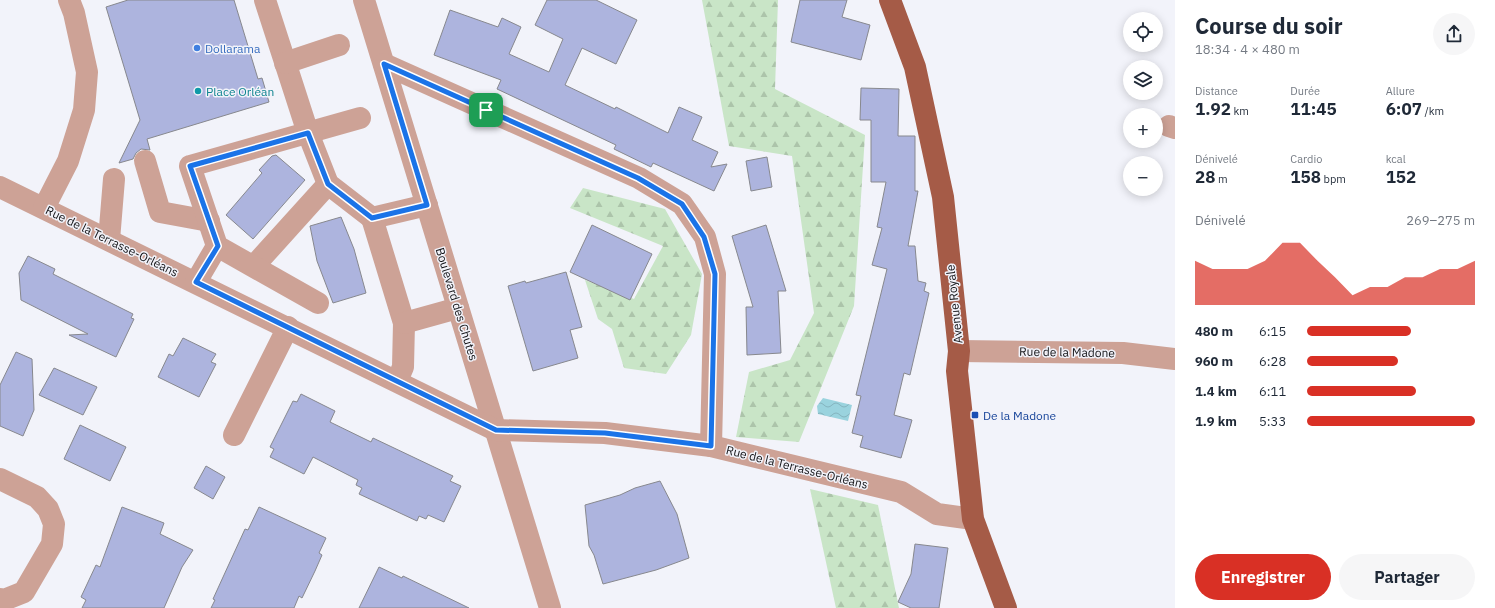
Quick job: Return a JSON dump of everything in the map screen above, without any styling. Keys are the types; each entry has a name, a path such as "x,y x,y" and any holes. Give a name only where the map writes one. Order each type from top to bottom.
{"main road":[{"name":"Avenue Royale","path":"890,0 915,67 943,198 959,351 957,371 973,519 1009,607"}],"street":[{"path":"44,208 68,161 84,110 87,72 74,13 69,0"},
{"path":"265,0 308,133 328,184 372,218 404,324 403,367 397,381"},
{"name":"Boulevard des Chutes","path":"364,0 550,608"},
{"path":"285,63 339,46"},
{"path":"384,64 638,178 682,204 704,237 715,274 711,446"},
{"path":"318,303 218,246 190,166 360,118"},
{"path":"145,161 160,212 209,221"},
{"path":"109,240 114,179"},
{"path":"254,266 328,184"},
{"name":"Rue de la Terrasse-Orléans","path":"0,187 496,430 605,433 711,446 901,492 936,514 973,519"},
{"path":"372,218 427,205"},
{"path":"196,282 218,246"},
{"path":"404,324 458,308"},
{"path":"234,435 288,327"},
{"name":"Rue de la Madone","path":"959,351 1123,353 1175,359"},
{"path":"0,479 37,497 48,509 54,524 52,544 24,592 4,600 0,599"}],"green space":[{"path":"702,0 778,0 775,89 865,135 854,306 799,442 736,437 749,372 790,360 814,313 792,156 729,146"},
{"path":"583,188 665,209 702,274 691,335 666,374 624,368 612,329 598,319 585,280 634,299 663,246 570,208"},
{"path":"810,489 878,505 899,608 836,608"}],"water":[{"path":"823,398 852,405 848,421 818,414 817,406"}],"building":[{"name":"Place Orléan","path":"128,0 234,0 258,79 262,78 269,102 147,139 150,150 141,149 136,153 133,159 119,163 140,120 106,7"},
{"path":"547,0 596,0 637,20 616,64 582,48 565,85 615,109 616,107 668,133 679,107 702,117 692,140 718,152 711,167 727,164 714,191 653,163 651,167 614,149 616,145 497,89 501,80 434,55 450,10 498,27 502,18 521,27 509,54 549,72 563,39 535,25"},
{"path":"800,0 847,0 842,17 870,25 861,60 791,42"},
{"path":"861,88 899,89 898,136 915,136 915,191 918,191 908,246 915,246 918,281 926,283 924,291 929,293 910,375 904,373 894,415 912,420 901,458 860,447 863,436 852,433 861,396 856,395 887,269 872,265 882,228 877,227 886,182 871,182 871,120 860,120"},
{"path":"276,155 305,180 253,239 226,215 262,173 259,170 272,156"},
{"path":"767,157 772,187 751,191 746,161"},
{"path":"341,217 354,249 366,293 333,303 317,261 310,226"},
{"path":"592,225 652,254 630,300 570,272"},
{"path":"766,225 786,291 778,291 781,353 747,355 746,307 753,307 732,236"},
{"path":"28,256 55,269 53,274 133,314 131,318 134,319 116,357 69,335 88,334 21,300 19,273"},
{"path":"566,272 582,327 570,330 578,358 533,371 508,286 525,281 526,283"},
{"path":"183,338 216,354 211,362 216,364 199,397 158,377 169,354 173,356"},
{"path":"16,352 32,359 34,410 23,436 0,426 0,385"},
{"path":"54,368 97,387 83,415 39,395"},
{"path":"301,394 335,411 330,422 371,442 373,438 453,476 450,481 461,486 444,522 428,515 426,519 419,516 417,521 359,494 362,488 356,485 358,480 313,457 304,474 270,457 274,449 270,447 293,401 297,402"},
{"path":"80,425 126,447 110,481 64,459"},
{"path":"206,466 225,477 213,499 194,488"},
{"path":"660,481 677,514 689,558 656,570 603,584 594,555 589,546 585,505"},
{"path":"122,507 164,523 160,534 193,550 182,567 164,608 82,608 86,600 81,597 96,565 100,567"},
{"path":"259,507 326,538 319,553 322,555 315,571 302,598 299,596 294,608 211,608 215,600 213,599 245,529 248,530"},
{"path":"915,544 948,548 939,608 911,608 898,602 911,574"},
{"path":"379,567 402,578 403,576 469,608 359,608"}],"place":[{"name":"Dollarama","path":"197,48"},
{"name":"Place Orléan","path":"198,91"},
{"name":"De la Madone","path":"975,415"}],"route":[{"path":"384,64 486,110 638,178 682,204 704,237 715,274 711,446 605,433 496,430 196,282 218,246 190,166 308,133 328,184 372,218 427,205 384,64"}]}
